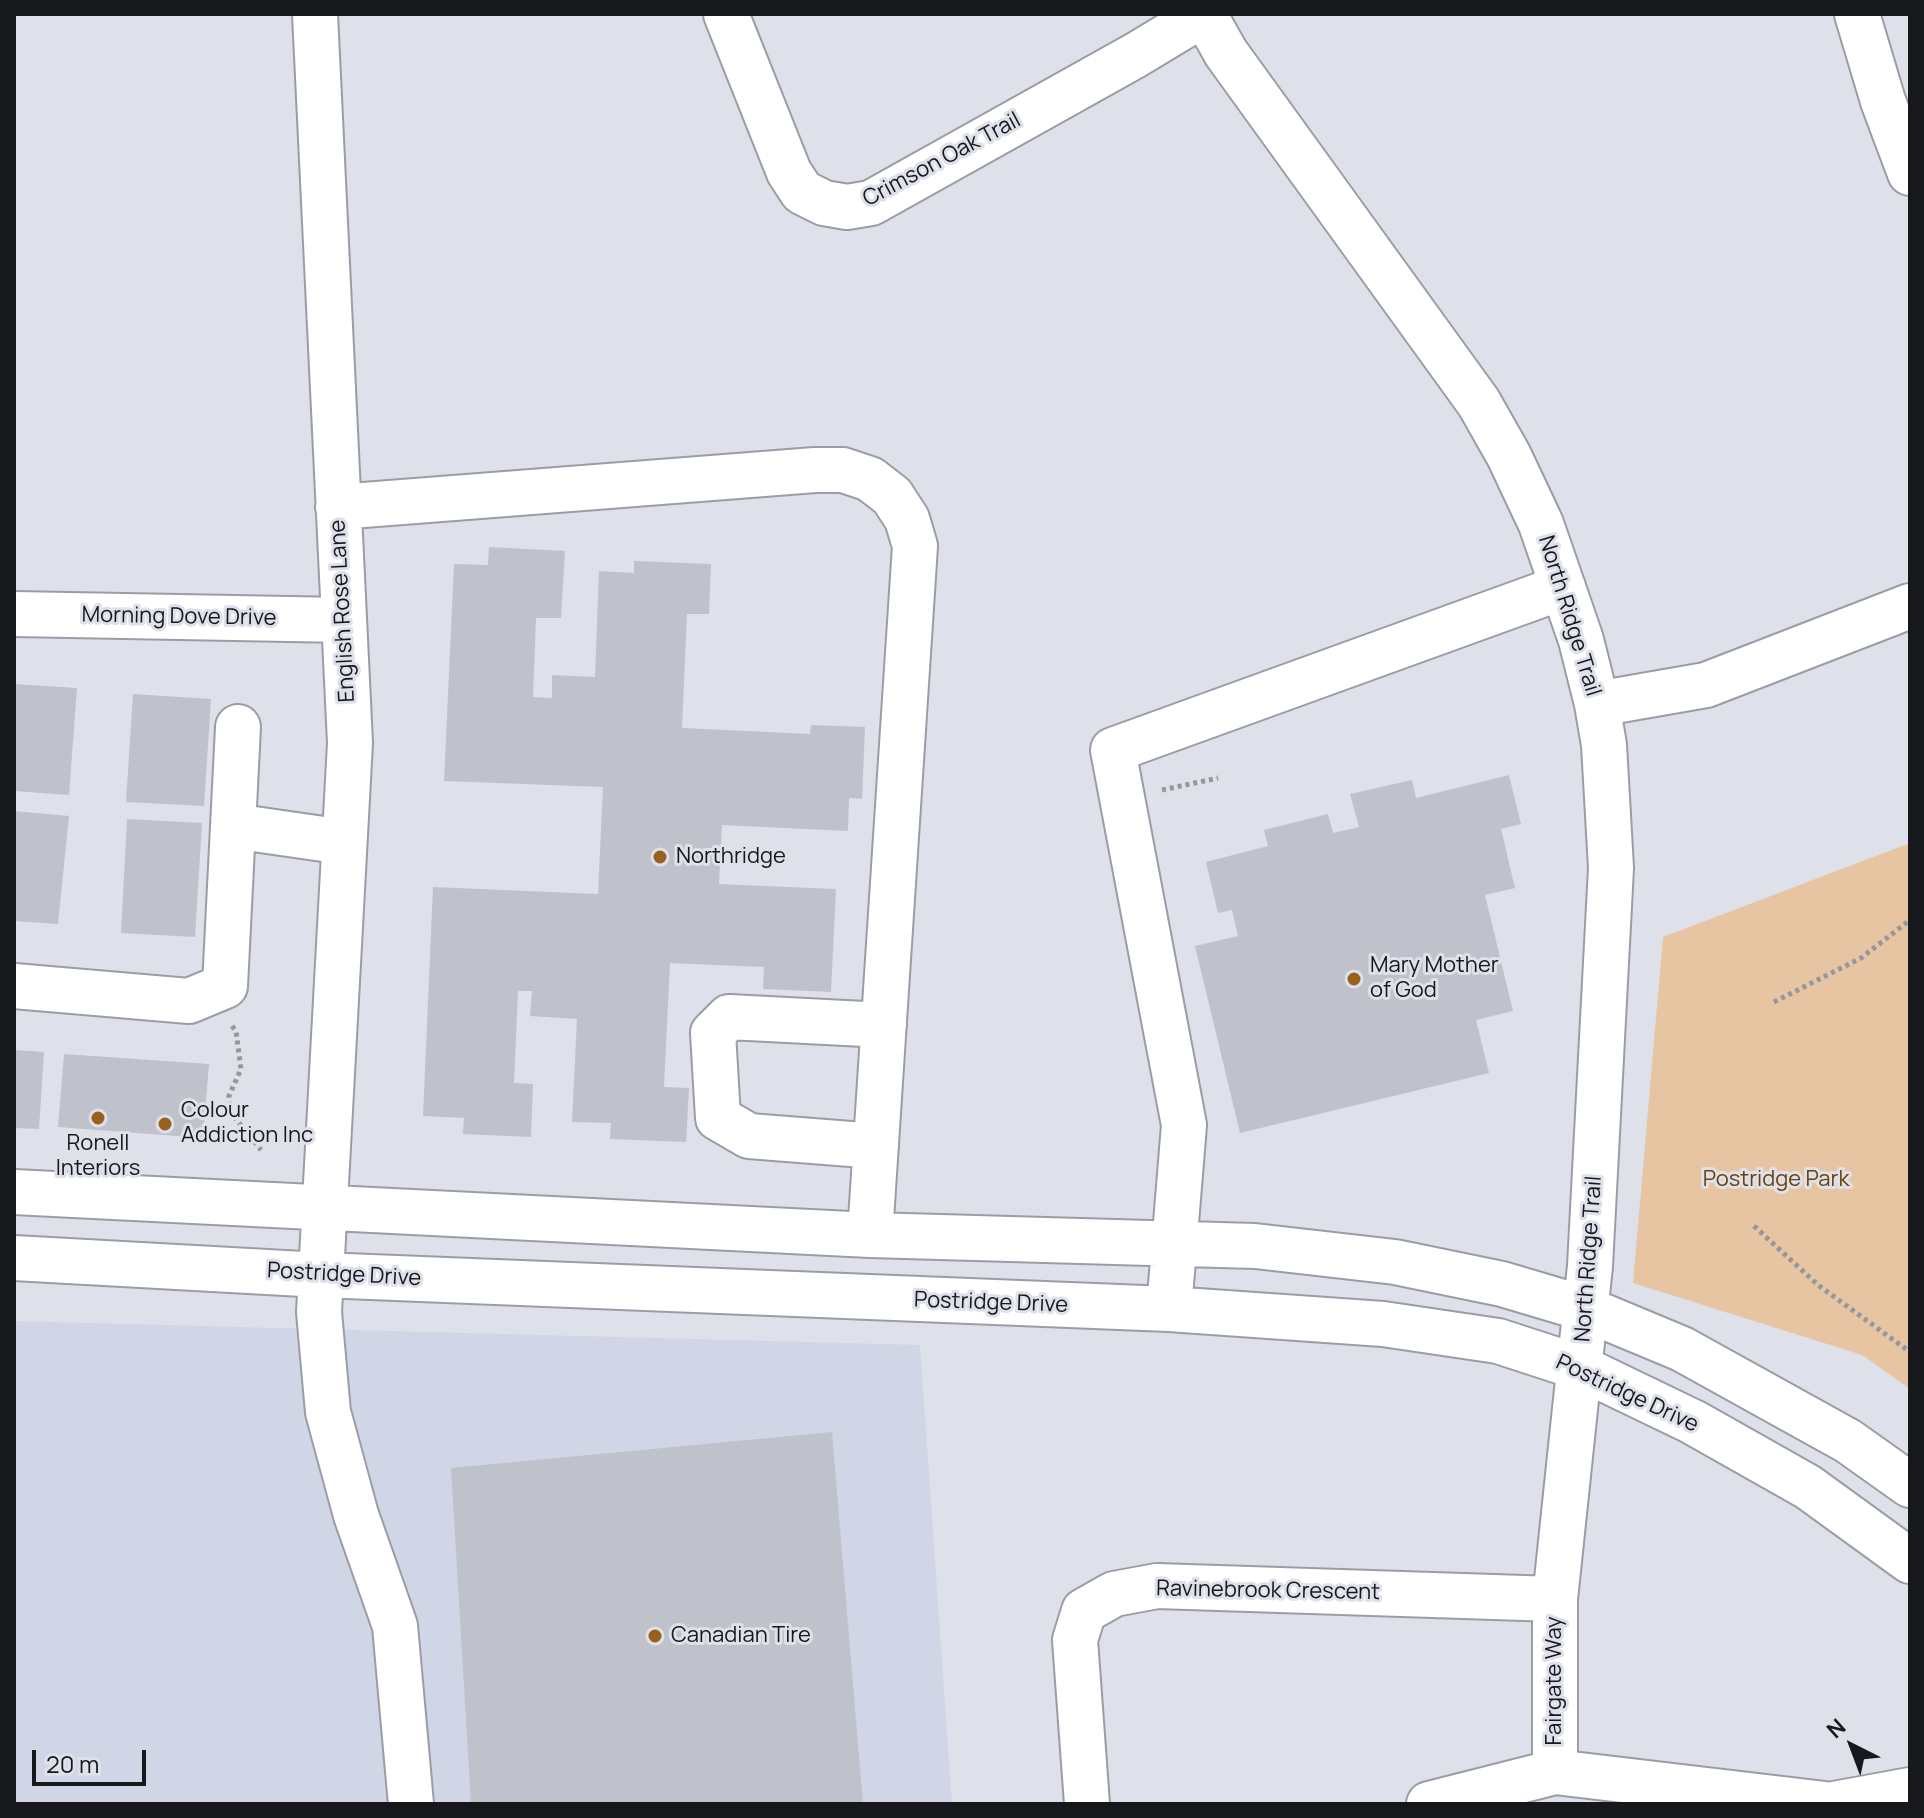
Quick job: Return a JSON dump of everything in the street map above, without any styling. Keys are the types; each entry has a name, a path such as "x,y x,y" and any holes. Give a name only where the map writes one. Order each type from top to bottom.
{"street":[{"name":"English Rose Lane","path":"315,14 350,743 319,1312 328,1412 356,1515 395,1626 411,1804"},
{"name":"Crimson Oak Trail","path":"726,14 789,172 802,192 824,203 847,207 871,203 1204,14"},
{"name":"North Ridge Trail","path":"1204,14 1226,53 1479,403 1509,456 1541,524 1581,640 1604,745 1611,868 1581,1368"},
{"path":"1857,14 1883,101 1910,173"},
{"path":"338,507 815,470 843,470 870,479 892,496 907,519 915,546 870,1235"},
{"path":"1169,1309 1184,1125 1113,750 1563,587"},
{"path":"1597,704 1706,685 1910,606"},
{"name":"Morning Dove Drive","path":"14,614 344,620"},
{"path":"14,986 189,1001 225,986 238,727"},
{"path":"233,826 344,842"},
{"path":"876,1146 749,1136 718,1118 713,1033 729,1017 884,1025"},
{"path":"14,1192 870,1235 1255,1246 1395,1262 1502,1284 1586,1309 1682,1349 1848,1441 1910,1485"},
{"name":"Postridge Drive","path":"14,1258 321,1275 1169,1309 1398,1326 1498,1341 1581,1368 1693,1422 1808,1487 1910,1561"},
{"name":"Fairgate Way","path":"1581,1368 1555,1599 1555,1772 1825,1804"},
{"name":"Ravinebrook Crescent","path":"1087,1804 1075,1640 1084,1611 1114,1594 1157,1586 1555,1599"},
{"path":"1429,1804 1555,1772"},
{"path":"1834,1804 1910,1790"}],"path":[{"path":"1122,800 1218,778"},
{"path":"1774,1002 1861,958 1910,920"},
{"path":"210,993 236,1031 241,1069 229,1096 231,1113 261,1150"},
{"path":"1754,1226 1818,1285 1910,1352"}],"shaded area":[{"path":"14,1321 920,1345 952,1804 14,1804"}],"green space":[{"name":"Postridge Park","path":"1910,843 1910,1389 1862,1355 1633,1283 1663,937"}],"building":[{"name":"Northridge","path":"489,547 565,551 561,618 536,618 533,697 552,698 552,675 595,677 599,571 634,573 634,561 711,564 709,614 687,614 682,728 810,734 811,725 865,727 862,799 849,798 848,831 722,825 719,884 836,889 831,992 763,989 764,967 670,963 664,1087 689,1088 686,1142 610,1139 611,1123 572,1122 577,1019 530,1016 532,991 518,991 514,1083 533,1084 531,1137 463,1134 464,1118 423,1116 433,887 598,894 603,787 444,781 454,564 488,565"},
{"path":"14,684 77,688 69,795 14,791"},
{"path":"133,694 211,699 204,806 126,802"},
{"name":"Mary Mother of God","path":"1509,775 1521,824 1501,829 1515,888 1485,895 1513,1011 1476,1020 1489,1073 1240,1133 1195,946 1238,936 1232,910 1218,913 1206,862 1268,846 1264,830 1328,814 1333,833 1359,827 1350,794 1412,780 1416,798"},
{"path":"14,811 69,816 58,924 14,921"},
{"path":"127,819 202,823 195,937 121,933"},
{"path":"14,1050 44,1052 39,1129 14,1128"},
{"path":"64,1054 209,1064 203,1138 58,1127"},
{"name":"Canadian Tire","path":"832,1432 863,1804 471,1804 451,1468"}],"place":[{"name":"Northridge","path":"660,857"},
{"name":"Mary Mother of God","path":"1354,979"},
{"name":"Ronell Interiors","path":"98,1118"},
{"name":"Colour Addiction Inc","path":"165,1124"},
{"name":"Canadian Tire","path":"655,1636"}]}
